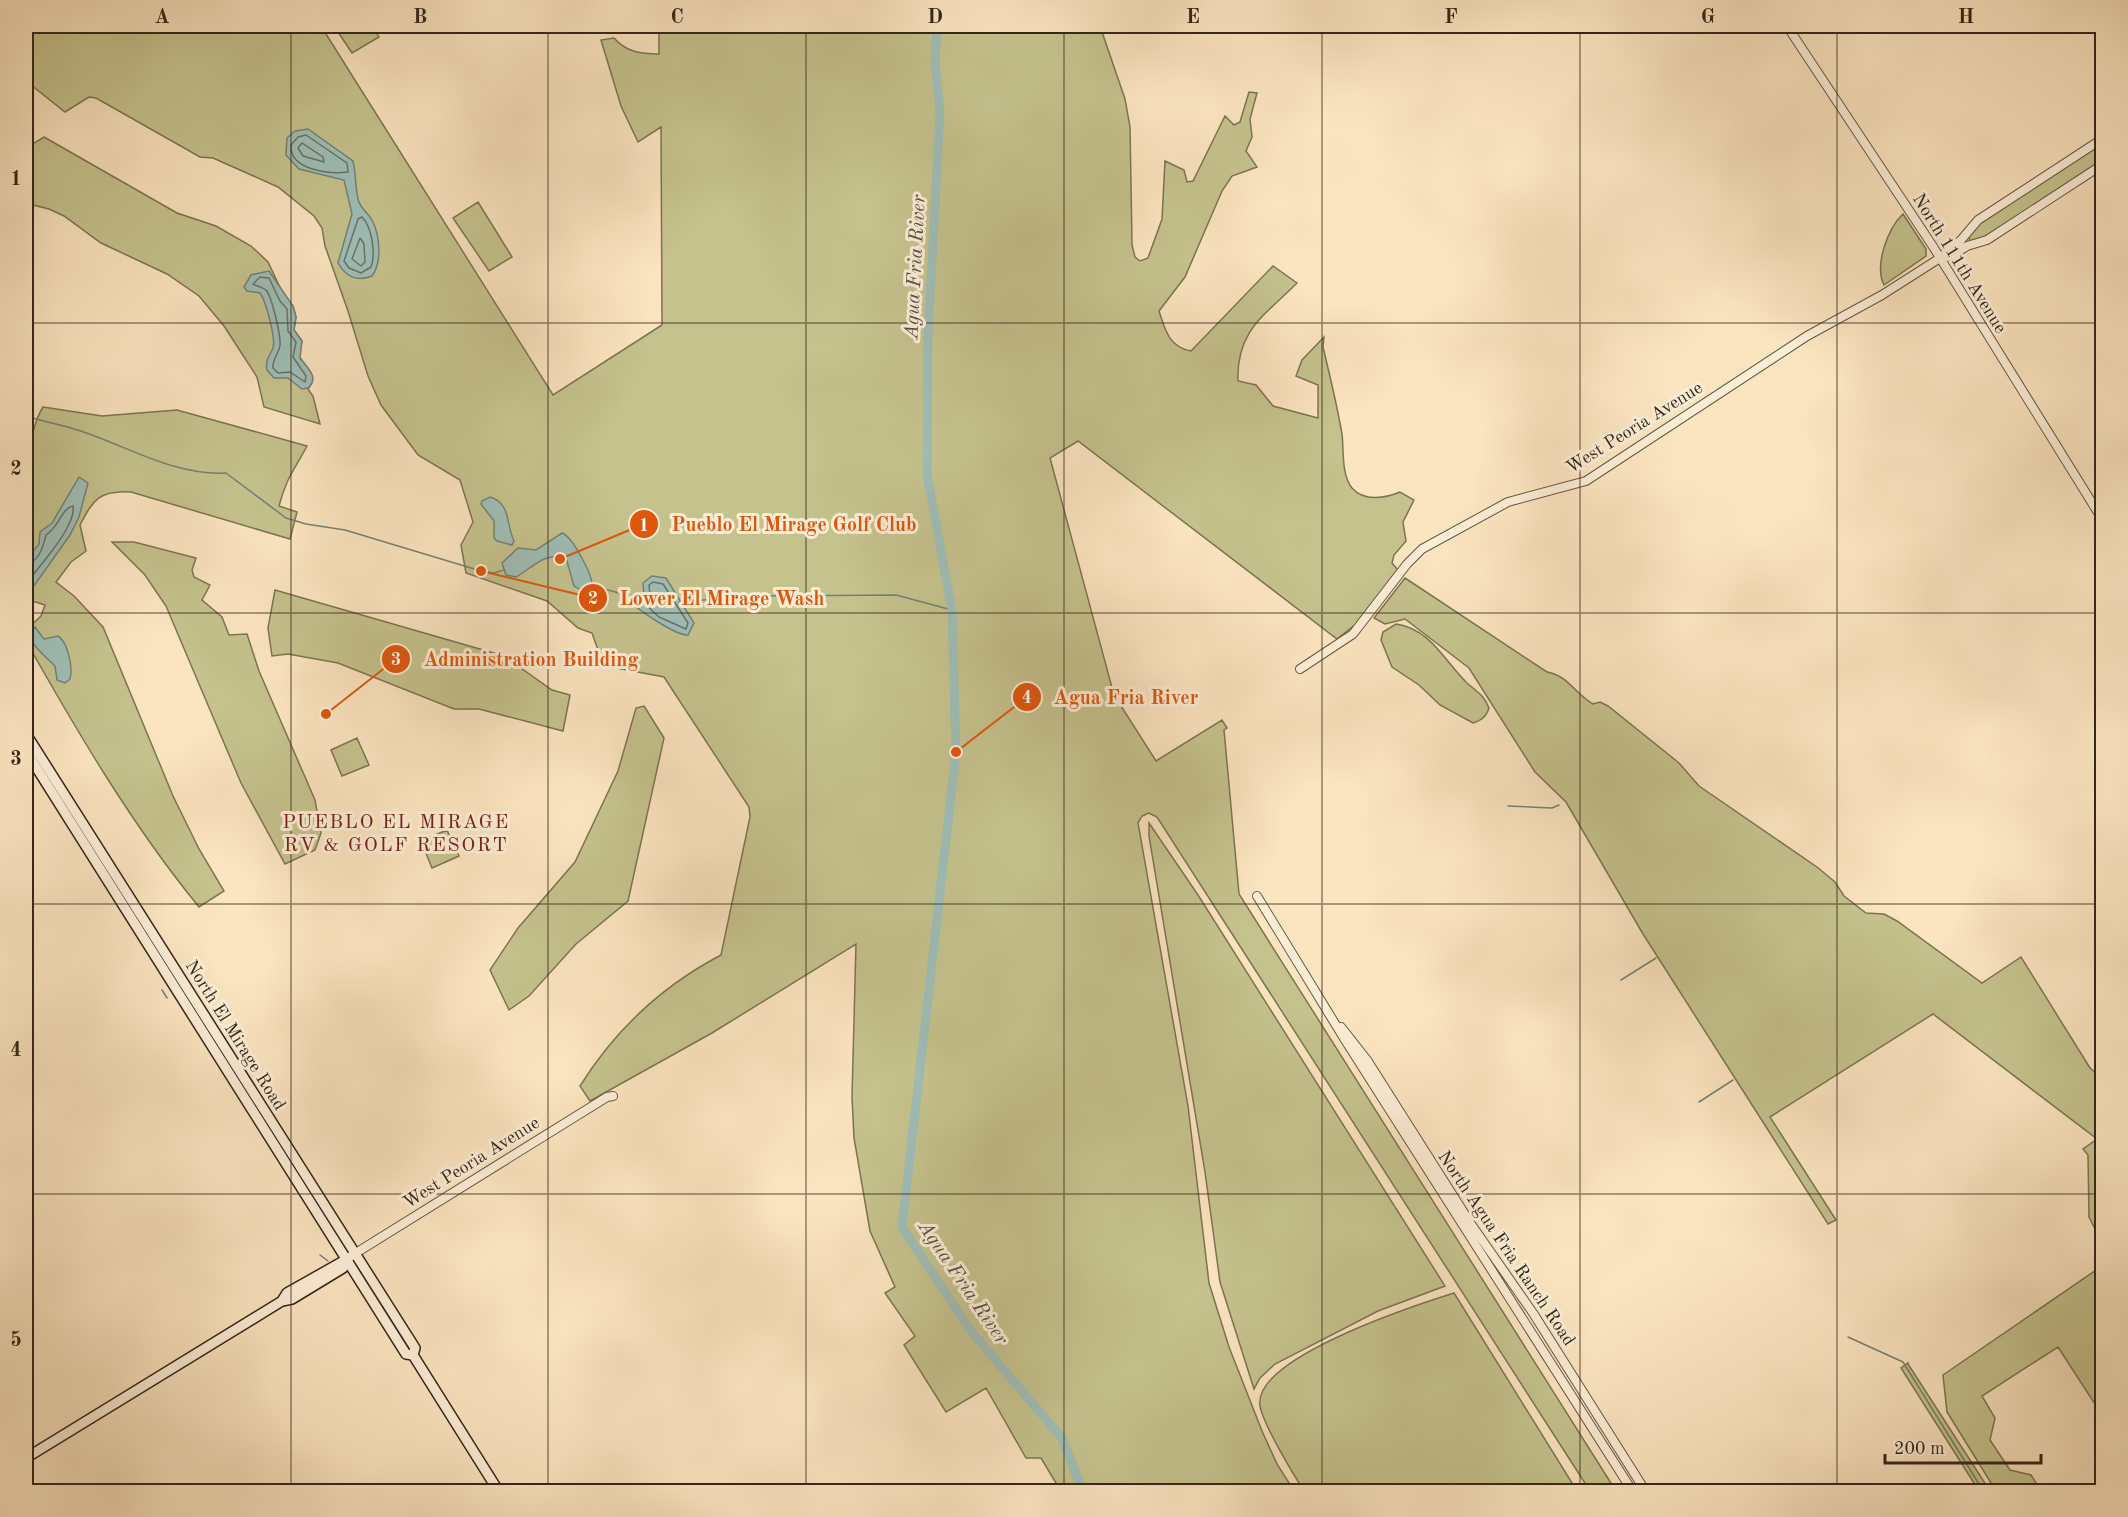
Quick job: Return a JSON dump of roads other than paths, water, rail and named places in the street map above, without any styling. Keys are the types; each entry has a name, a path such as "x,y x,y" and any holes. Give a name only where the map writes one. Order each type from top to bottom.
{"main road":[{"name":"North El Mirage Road","path":"26,734 351,1256"},
{"name":"North El Mirage Road","path":"26,751 351,1256 415,1348 413,1355 499,1491"},
{"name":"West Peoria Avenue","path":"26,1458 282,1301 287,1293 351,1256"}],"street":[{"name":"North 111th Avenue","path":"1787,26 1940,258 2103,519"},
{"name":"West Peoria Avenue","path":"1300,669 1353,634 1407,564 1422,549 1508,502 1586,481 1812,333 1882,295 1940,258 1961,240 1978,220 2103,139"},
{"name":"West Peoria Avenue","path":"1940,258 1951,256 1967,246 1987,240 2103,165"},
{"name":"North Agua Fria Ranch Road","path":"1257,896 1338,1024 1367,1060 1471,1224 1533,1313 1646,1491"},
{"name":"North Agua Fria Ranch Road","path":"1338,1024 1345,1040 1633,1491"},
{"name":"West Peoria Avenue","path":"351,1256 607,1097 613,1096"}],"water":[{"path":"308,129 353,161 359,202 371,219 377,235 379,257 372,276 352,277 338,263 352,214 344,180 299,169 286,155 287,138 295,131"},
{"path":"269,271 293,306 296,317 294,330 302,341 300,358 313,376 308,388 302,389 288,378 274,378 267,370 267,360 274,343 268,312 260,293 247,291 244,287 251,275"},
{"path":"79,477 88,483 79,517 70,535 26,597 26,560 39,544 40,532 52,523"},
{"path":"490,497 497,500 505,509 514,541 512,545 494,538 494,521 481,504"},
{"path":"562,533 571,541 589,573 592,585 588,589 583,590 574,586 566,558 559,556 546,559 516,577 506,575 502,563 518,548 536,550"},
{"path":"652,576 666,578 694,623 688,635 666,627 628,600 632,596 644,596 643,583"},
{"path":"35,627 44,639 58,636 65,644 71,668 70,679 65,683 57,680 55,666 27,633"}],"waterway":[{"name":"Agua Fria River","path":"937,26 935,63 940,111 928,336 927,474 952,610 956,752 902,1227 970,1330 1062,1438 1083,1492"},
{"path":"26,416 90,434 166,464 206,473 226,473 286,518 306,524 345,530 481,571 494,573 504,570"},
{"path":"593,586 619,593 630,600"},
{"path":"679,602 750,596 896,595 952,610"},
{"path":"1508,806 1552,808 1559,805"},
{"path":"1621,980 1656,958"},
{"path":"162,990 167,998"},
{"path":"1699,1102 1733,1080"},
{"path":"320,1255 328,1261"},
{"path":"1848,1337 1903,1362 1984,1492"}],"place":[{"name":"Pueblo El Mirage Golf Club","path":"560,559"},
{"name":"Lower El Mirage Wash","path":"481,571"},
{"name":"Administration Building","path":"326,714"},
{"name":"Agua Fria River","path":"956,752"}],"district":[{"name":"PUEBLO EL MIRAGE RV & GOLF RESORT","path":"396,832"}]}
